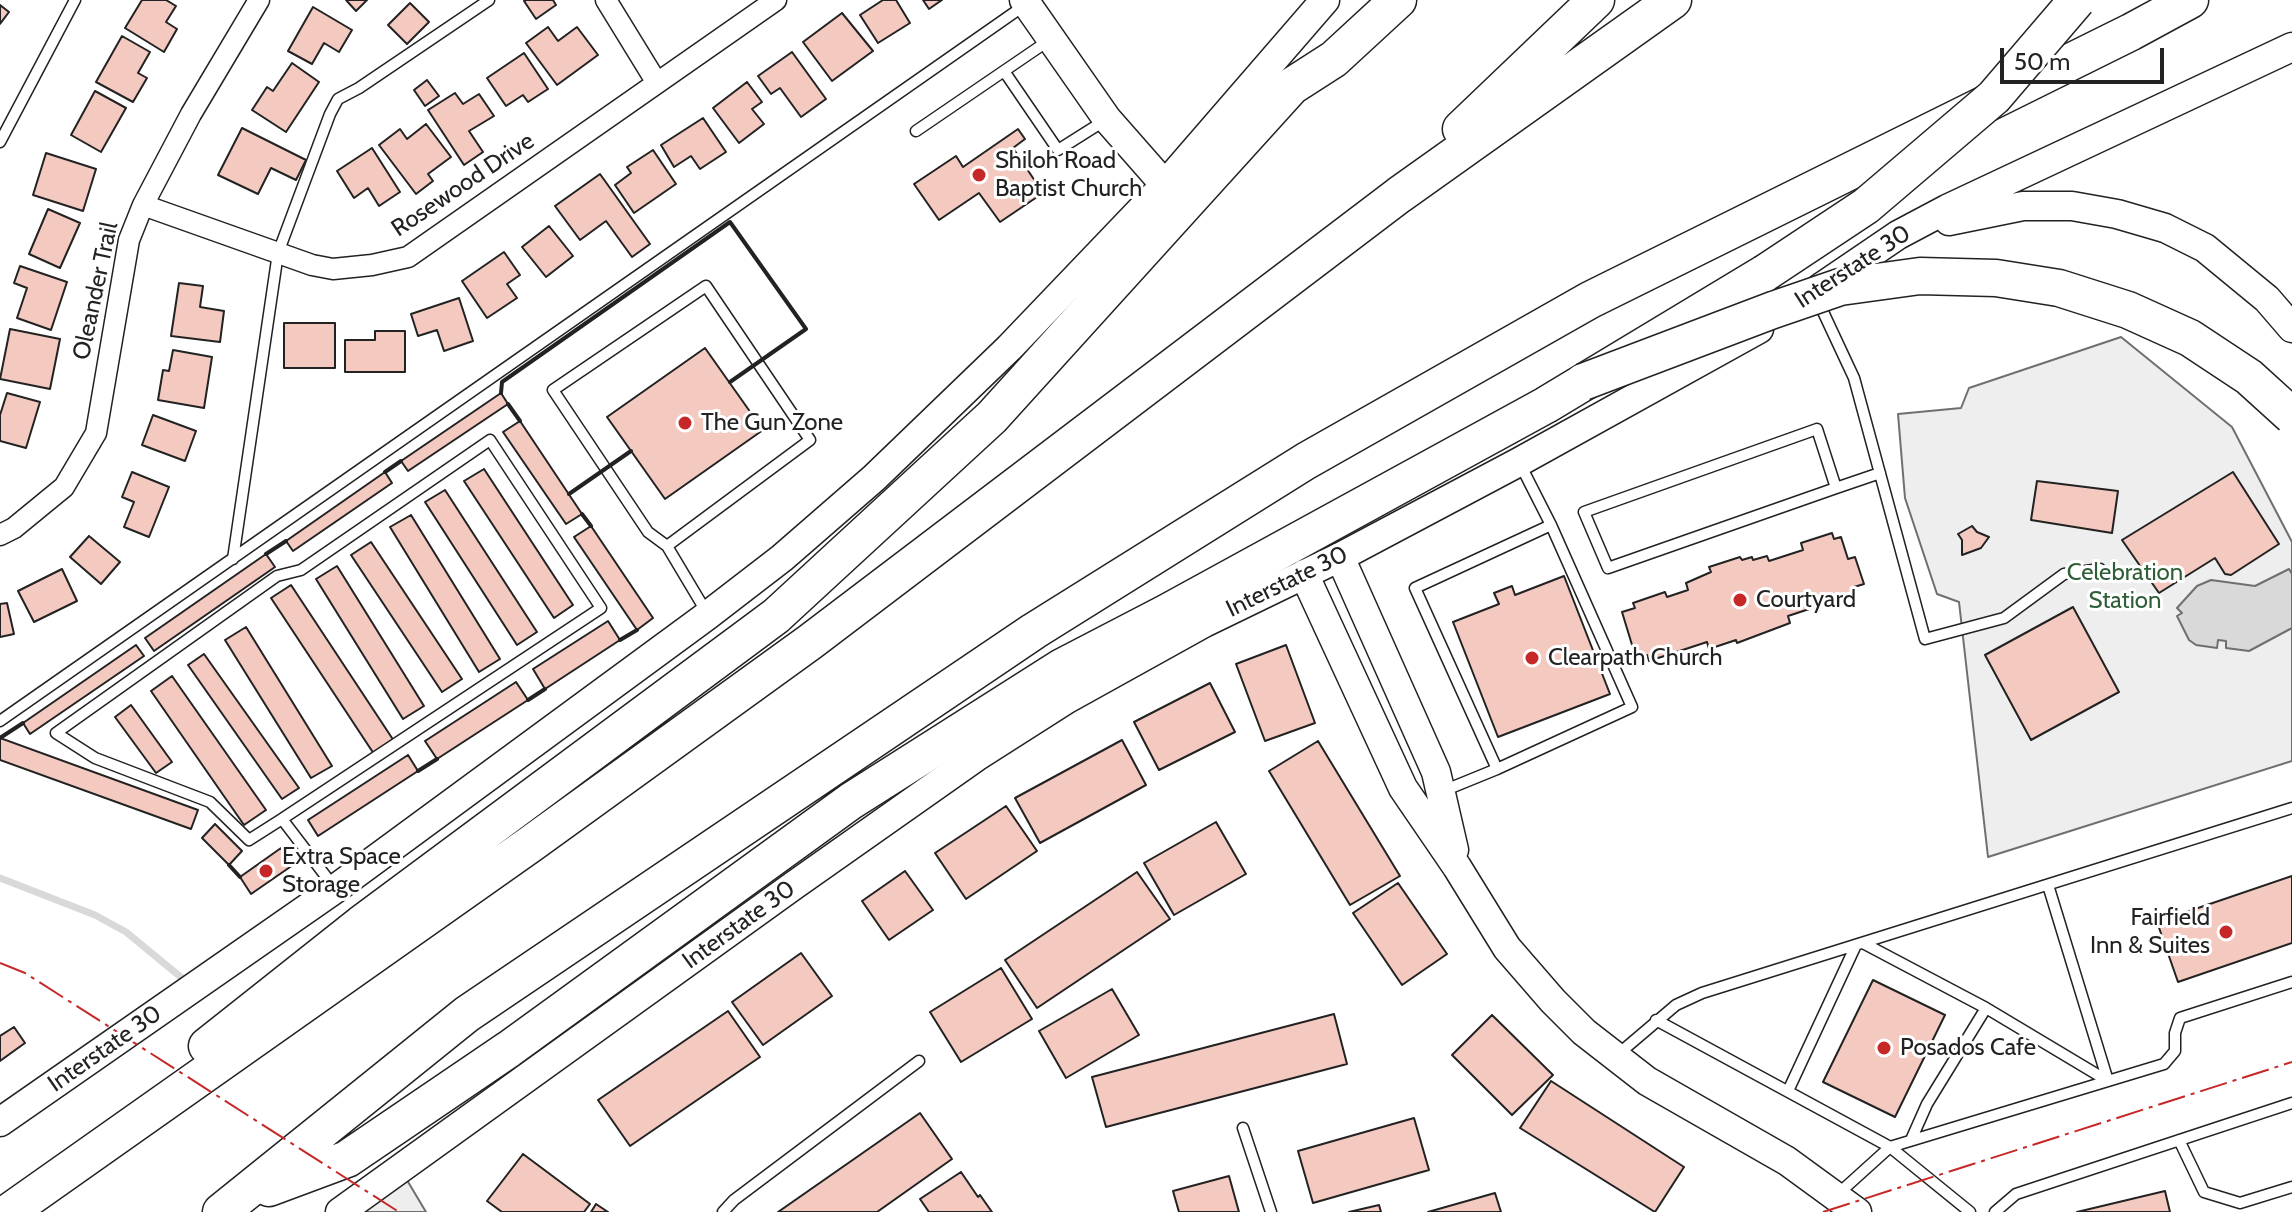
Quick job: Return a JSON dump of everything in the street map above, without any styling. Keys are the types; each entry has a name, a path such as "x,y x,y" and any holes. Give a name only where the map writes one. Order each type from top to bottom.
{"highway":[{"path":"11,1211 259,1002 776,616 992,417 1292,86 1365,0"},
{"path":"1292,86 1334,59 1398,0"},
{"path":"1363,222 1596,0"},
{"path":"11,1211 532,843 810,642 1363,222 1673,0"},
{"path":"230,1206 347,1159 509,1049 851,801 1062,667 1274,554 1583,382 1765,273 1866,206 1994,97 2077,0"},
{"path":"230,1206 467,1014 1034,631 1306,461 1590,300 2190,0"},
{"path":"1583,382 1840,287 1920,276 1996,278 2059,288 2128,310 2190,338 2249,377 2292,416"}],"main road":[{"name":"Interstate 30","path":"0,1122 335,889 782,558 874,478 1009,348 1165,185 1325,0"},
{"path":"1027,1 1050,40 1107,119 1165,185"},
{"name":"Interstate 30","path":"340,1212 793,886 976,757 1067,699 1204,623 1340,557 1519,462 1766,324 1898,235 2052,157 2151,115 2292,47"},
{"path":"1898,235 1980,213 2023,206 2072,206 2117,214 2165,228 2205,248 2267,299 2292,328"},
{"path":"1340,557 1436,772 1457,867"},
{"path":"1304,574 1403,788 1507,948 1553,1001 1615,1057 1647,1081 1787,1161 1847,1204"}],"street":[{"name":"Oleander Trail","path":"0,535 14,528 64,487 96,433 129,240 143,205 191,114 259,0"},
{"path":"606,0 657,83"},
{"name":"Rosewood Drive","path":"143,205 312,265 333,269 408,257 776,0"}],"lane":[{"path":"0,142 75,0"},
{"path":"233,559 278,253 319,141 338,99 489,0"},
{"path":"0,721 1027,1"},
{"path":"916,131 1050,40"},
{"path":"1004,71 1058,150 1107,119"},
{"path":"667,546 810,440 706,286 553,390 648,532 667,546 708,615"},
{"path":"1814,292 1854,378 1925,639 2004,618 2064,574 2100,569"},
{"path":"1836,488 1817,429 1584,512 1608,568 1880,473"},
{"path":"490,440 601,608 282,819 249,840 210,802 95,758 56,733 277,576 301,570 490,440"},
{"path":"1440,793 1632,707 1551,525 1519,462"},
{"path":"1497,769 1415,588 1551,525"},
{"path":"1615,1057 1676,1005 1702,993 2292,808"},
{"path":"282,819 335,889"},
{"path":"2048,885 2108,1081"},
{"path":"1860,944 1986,1008 2108,1081"},
{"path":"1788,1091 1860,944"},
{"path":"1847,1204 1890,1147 2164,1064 2175,1051 2175,1033 2180,1018 2292,982"},
{"path":"1911,1140 1927,1104 1986,1008"},
{"path":"1656,1020 1890,1147 1970,1212"},
{"path":"723,1212 734,1200 919,1061"},
{"path":"1995,1212 2016,1194 2292,1103"},
{"path":"1243,1128 1271,1212"},
{"path":"2179,1140 2204,1192 2240,1203 2292,1187"}],"green space":[{"name":"Celebration Station","path":"2121,337 2232,427 2292,542 2292,761 1988,857 1959,602 1937,594 1905,498 1898,414 1961,408 1969,388"},
{"path":"401,1170 426,1212 341,1212"}],"shaded area":[{"path":"2289,569 2292,574 2292,628 2249,651 2226,648 2226,641 2218,640 2217,648 2196,645 2189,640 2177,616 2182,613 2177,608 2197,586 2211,580 2255,586"}],"building":[{"path":"142,0 166,0 176,6 166,22 177,29 164,52 125,28"},
{"path":"346,0 367,0 356,11"},
{"path":"526,0 553,0 556,5 536,19"},
{"path":"883,0 896,0 910,23 878,43 860,15"},
{"path":"923,0 942,0 929,9"},
{"path":"410,3 429,22 407,44 388,25"},
{"path":"0,5 9,12 0,24"},
{"path":"313,7 352,30 339,52 324,43 312,64 288,51"},
{"path":"842,13 873,51 832,81 803,42"},
{"path":"548,27 558,41 577,27 598,55 557,85 526,43"},
{"path":"122,36 150,52 138,73 147,78 133,102 96,82"},
{"path":"792,52 826,99 801,117 780,88 771,94 758,76"},
{"path":"524,53 548,89 528,102 523,95 506,106 487,78"},
{"path":"292,63 319,82 286,132 252,110 267,87 273,91"},
{"path":"427,80 439,96 425,106 414,90"},
{"path":"747,82 762,102 752,109 764,124 739,143 713,108"},
{"path":"95,91 126,108 101,152 71,135"},
{"path":"455,93 463,104 479,94 494,116 469,131 483,152 464,165 428,110"},
{"path":"703,118 726,152 700,169 691,156 674,167 661,145"},
{"path":"426,124 451,157 428,174 433,181 416,194 379,145 400,129 407,139"},
{"path":"242,128 306,160 296,180 271,168 258,194 218,175"},
{"name":"Shiloh Road Baptist Church","path":"1018,129 1025,139 1013,148 1043,193 1000,222 979,193 939,220 914,184 956,156 963,167"},
{"path":"372,148 400,192 379,206 368,188 354,198 337,171"},
{"path":"653,150 676,184 634,213 615,185 631,173 627,167"},
{"path":"46,153 96,169 83,211 33,195"},
{"path":"600,174 650,244 632,257 606,221 580,240 555,206"},
{"path":"48,209 80,223 60,268 29,254"},
{"path":"549,226 573,256 546,277 522,247"},
{"path":"504,252 520,275 507,284 517,298 487,318 462,281"},
{"path":"20,266 67,282 51,330 17,318 27,288 14,283"},
{"path":"179,283 203,286 200,307 224,311 220,342 171,336"},
{"path":"459,298 473,341 444,351 437,330 418,336 411,314"},
{"path":"284,323 335,323 335,368 284,368"},
{"path":"10,329 60,339 50,389 0,379"},
{"path":"375,331 405,331 405,372 345,372 345,340 375,340"},
{"name":"The Gun Zone","path":"705,348 763,430 665,499 607,417"},
{"path":"173,350 212,357 204,408 158,400 163,370 169,371"},
{"path":"7,393 40,402 26,448 0,441 0,415"},
{"path":"501,393 508,404 408,471 401,461"},
{"path":"153,415 196,431 185,461 142,445"},
{"path":"520,421 582,514 566,524 503,432"},
{"path":"484,469 573,605 554,618 464,481"},
{"path":"132,472 169,487 149,537 124,527 134,502 122,497"},
{"path":"385,472 392,483 293,551 286,541"},
{"path":"2233,472 2279,544 2231,575 2225,574 2215,558 2159,593 2122,540"},
{"path":"2037,481 2118,491 2112,533 2031,520"},
{"path":"445,490 537,632 517,645 425,502"},
{"path":"411,515 500,659 479,672 390,527"},
{"path":"591,526 653,618 637,630 574,537"},
{"path":"1972,526 1989,537 1981,548 1962,555 1962,540 1958,534"},
{"name":"Courtyard","path":"1832,533 1834,539 1841,537 1848,559 1855,557 1864,584 1854,587 1855,594 1788,616 1790,623 1737,643 1736,640 1709,649 1707,642 1649,661 1647,655 1636,658 1622,612 1635,608 1633,603 1665,592 1667,597 1688,590 1686,583 1711,572 1709,567 1740,557 1742,560 1752,557 1753,560 1767,556 1769,561 1803,550 1801,543"},
{"path":"89,536 120,562 101,584 70,557"},
{"path":"371,542 462,679 442,692 351,555"},
{"path":"266,554 275,567 154,651 145,638"},
{"path":"337,566 424,706 403,719 316,579"},
{"path":"62,569 77,601 34,622 18,591"},
{"name":"Clearpath Church","path":"1564,576 1610,694 1498,737 1453,622 1499,604 1494,593 1512,586 1515,595"},
{"path":"291,585 394,741 374,754 271,598"},
{"path":"7,603 14,634 0,637 0,604"},
{"path":"2073,607 2119,692 2031,740 1985,655"},
{"path":"608,621 620,640 545,689 533,669"},
{"path":"246,627 332,766 311,778 225,640"},
{"path":"136,645 144,656 30,734 23,723"},
{"path":"1286,645 1315,723 1265,741 1236,664"},
{"path":"204,654 299,788 282,799 188,665"},
{"path":"172,676 266,810 244,825 151,691"},
{"path":"516,682 528,700 437,759 425,741"},
{"path":"1210,683 1235,732 1159,770 1134,722"},
{"path":"131,705 172,762 156,773 115,717"},
{"path":"0,738 198,810 191,829 0,760"},
{"path":"1122,740 1146,785 1040,843 1015,798"},
{"path":"1318,741 1400,876 1350,905 1269,771"},
{"path":"408,755 418,771 318,836 308,820"},
{"path":"1006,806 1037,851 966,899 935,853"},
{"path":"1216,822 1246,874 1174,915 1144,863"},
{"path":"215,824 242,851 229,865 202,838"},
{"name":"Extra Space Storage","path":"281,848 293,865 251,894 240,877"},
{"path":"905,871 933,910 889,940 862,901"},
{"path":"1137,872 1170,919 1037,1008 1005,960"},
{"name":"Fairfield Inn & Suites","path":"2292,876 2292,943 2178,982 2157,922"},
{"path":"1398,883 1447,954 1402,985 1353,913"},
{"path":"801,953 832,996 763,1045 732,1002"},
{"path":"1001,968 1032,1019 961,1062 930,1012"},
{"name":"Posados Cafe","path":"1873,980 1945,1015 1895,1117 1823,1082"},
{"path":"1112,989 1139,1035 1066,1078 1039,1031"},
{"path":"728,1011 760,1057 630,1146 598,1100"},
{"path":"1334,1014 1347,1064 1106,1127 1092,1077"},
{"path":"1492,1015 1553,1075 1512,1115 1452,1055"},
{"path":"14,1027 25,1043 0,1061 0,1036"},
{"path":"1551,1081 1684,1167 1655,1212 1520,1128"},
{"path":"920,1113 952,1159 877,1212 778,1212"},
{"path":"1414,1118 1429,1170 1313,1203 1298,1151"},
{"path":"523,1154 590,1204 584,1212 502,1212 487,1201"},
{"path":"961,1172 992,1212 929,1212 920,1199"},
{"path":"1229,1176 1239,1212 1179,1212 1173,1191"},
{"path":"2165,1191 2170,1212 2077,1212"},
{"path":"1495,1193 1501,1212 1428,1212"},
{"path":"596,1204 608,1212 591,1212"},
{"path":"1379,1205 1381,1212 1349,1212"}],"waterway":[{"path":"0,878 95,915 126,932 188,983"}],"wall":[{"path":"501,393 502,382 730,222 806,329 730,382"},
{"path":"508,404 520,421"},
{"path":"569,494 631,451"},
{"path":"385,472 401,461"},
{"path":"582,514 591,526"},
{"path":"266,554 286,541"},
{"path":"620,640 637,630"},
{"path":"528,700 545,689"},
{"path":"0,738 23,723"},
{"path":"418,771 437,759"},
{"path":"229,865 240,877"}],"power":[{"path":"0,963 25,973 399,1212"},
{"path":"1823,1212 2292,1062"}],"place":[{"name":"Shiloh Road Baptist Church","path":"979,175"},
{"name":"The Gun Zone","path":"685,423"},
{"name":"Courtyard","path":"1740,600"},
{"name":"Clearpath Church","path":"1532,658"},
{"name":"Extra Space Storage","path":"266,871"},
{"name":"Fairfield Inn & Suites","path":"2226,932"},
{"name":"Posados Cafe","path":"1884,1048"}]}
